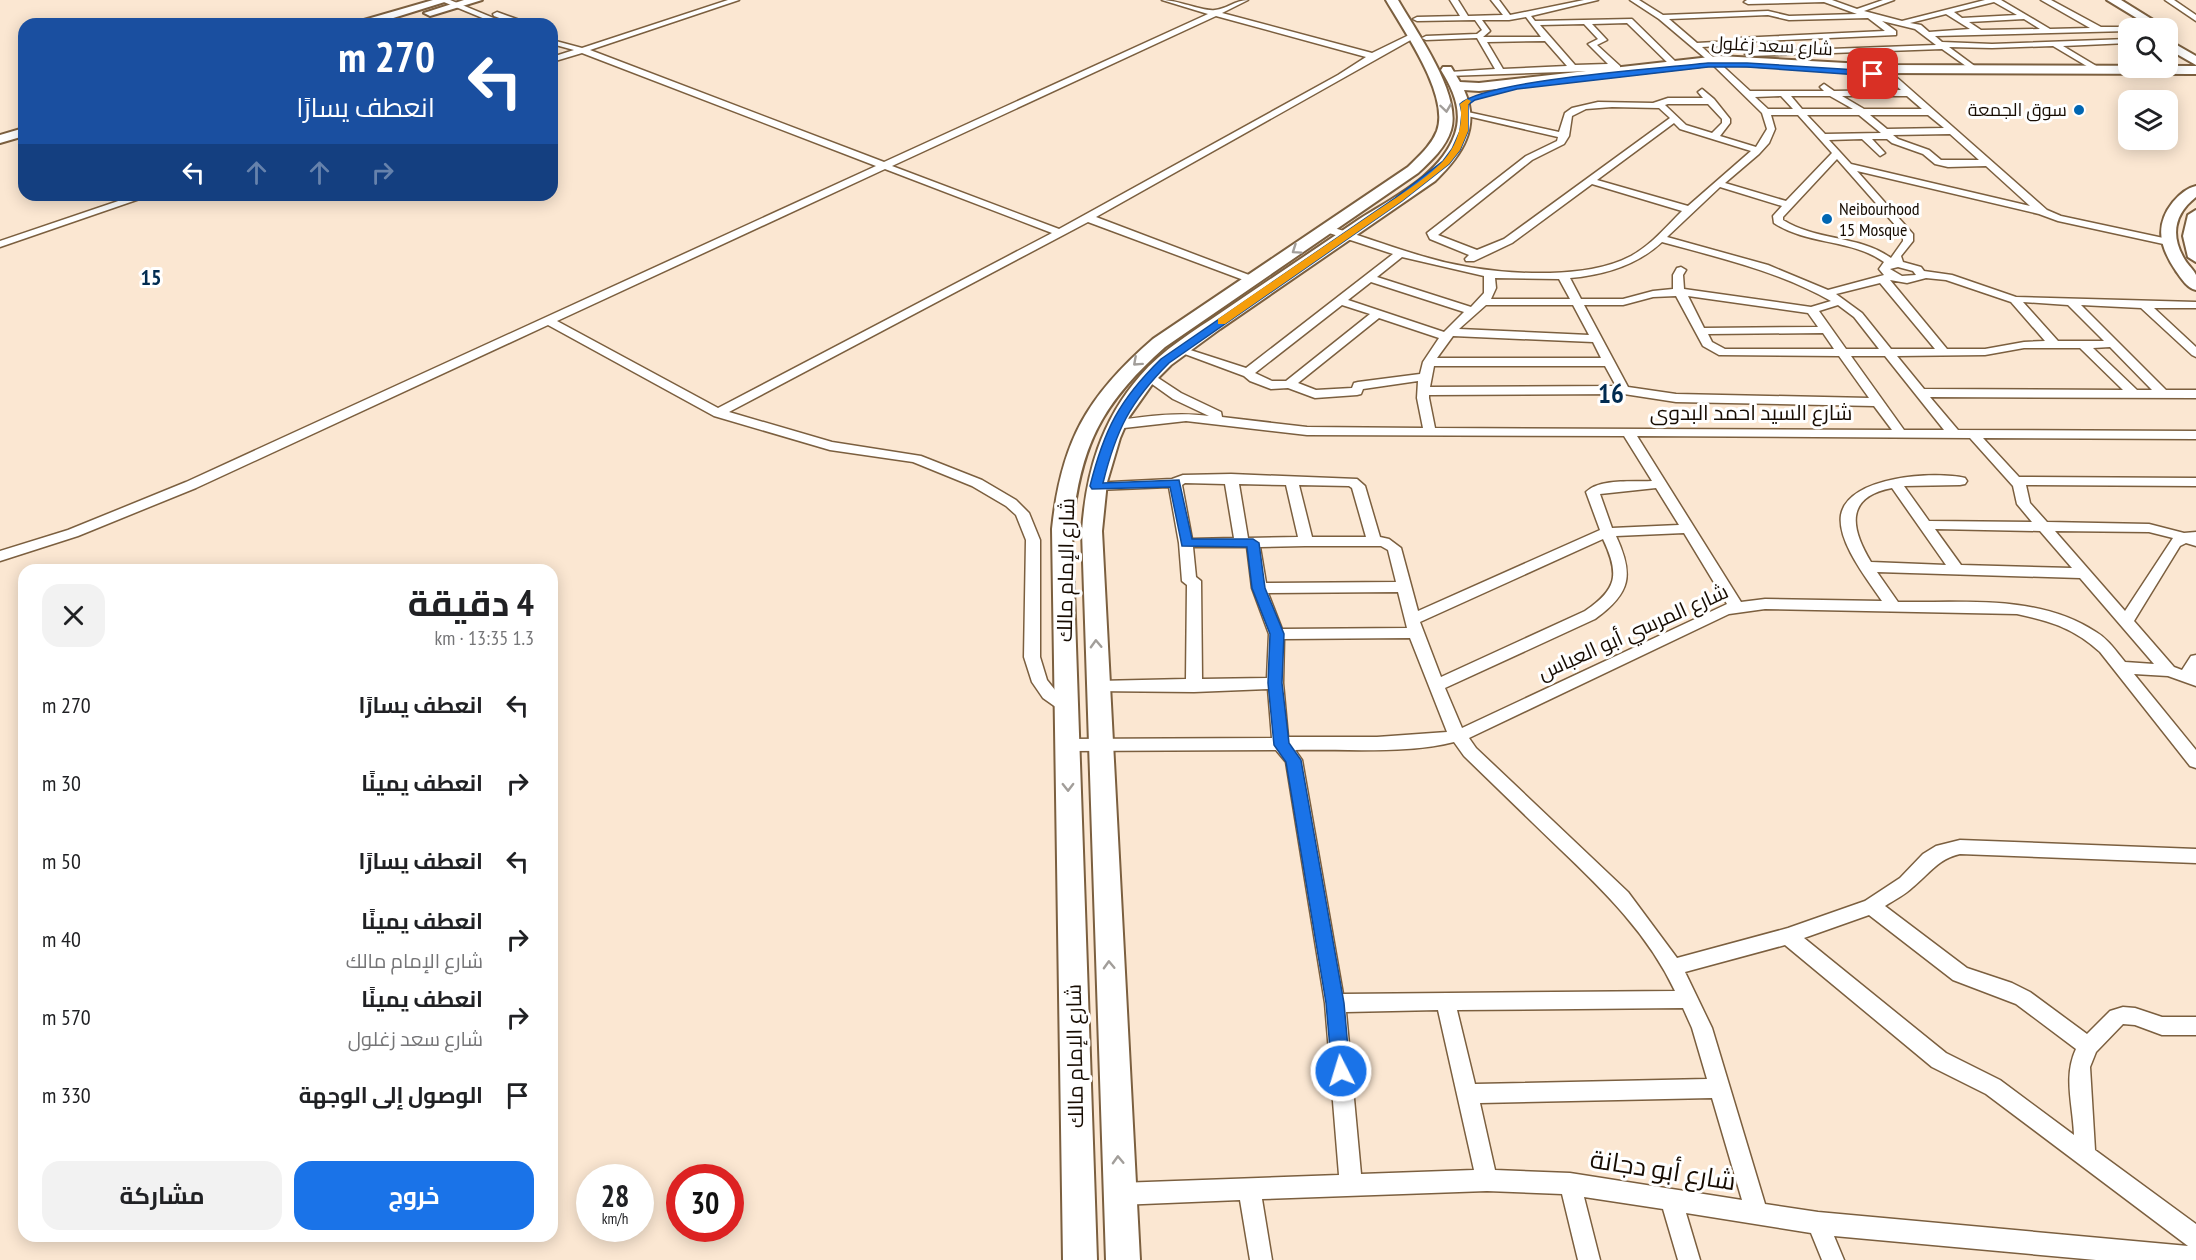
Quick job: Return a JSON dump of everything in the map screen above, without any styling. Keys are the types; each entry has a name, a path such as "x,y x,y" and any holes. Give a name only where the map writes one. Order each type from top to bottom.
{"street":[{"path":"382,18 444,0 466,2 507,18"},
{"path":"558,58 735,0"},
{"path":"1166,0 1373,56"},
{"path":"0,556 26,550 191,485 1244,0"},
{"path":"1454,0 1466,19"},
{"path":"1495,0 1509,18"},
{"path":"1337,233 1432,265 1490,275 1563,276 1594,271 1624,262 1649,248 1757,150 1769,136 1771,129 1766,112 1748,94 1662,17 1634,0"},
{"path":"1698,48 1735,43 1738,40 1893,33 1870,16 1825,0 1747,1"},
{"path":"1861,0 1877,5"},
{"path":"1858,11 1890,0"},
{"path":"1905,22 1989,0 2005,4 2048,31"},
{"path":"2045,0 2099,30"},
{"path":"2169,0 2194,16"},
{"path":"1747,1 1785,25"},
{"path":"414,18 466,2 494,18"},
{"path":"718,413 1088,218 1341,77 1373,56 1410,18 1509,18 1527,16 1565,3 1595,2"},
{"path":"2112,3 2131,18"},
{"path":"2112,3 2141,18"},
{"path":"1948,12 1977,29 1977,32"},
{"path":"1662,17 1765,13 1790,18 1870,16 1905,22 1918,27 1972,69"},
{"path":"1606,14 1612,21"},
{"path":"1527,16 1573,68"},
{"path":"1831,17 1856,36"},
{"path":"1961,20 2026,17"},
{"path":"1410,18 1480,38 1548,39"},
{"path":"1410,18 1459,94 1564,136"},
{"name":"شارع الإمام مالك","path":"1123,1260 1092,531 1096,486 1105,450 1115,425 1129,401 1149,376 1180,350 1337,233 1413,170 1431,153 1443,136 1448,118 1445,99 1410,18"},
{"path":"1478,19 1486,30 1480,38"},
{"path":"1585,21 1603,40 1592,44 1617,68"},
{"path":"1534,23 1631,22 1674,64"},
{"path":"1927,34 2118,29"},
{"path":"1793,31 1841,67"},
{"path":"2028,32 2095,69"},
{"path":"1835,36 1858,50"},
{"path":"558,38 575,45 582,51"},
{"path":"1480,38 1500,71"},
{"path":"1767,38 1787,53"},
{"path":"1698,48 1750,55 1942,46 2118,41"},
{"path":"1735,43 1750,55"},
{"path":"2178,43 2195,59"},
{"path":"558,44 1060,233"},
{"path":"2178,50 2195,59"},
{"name":"شارع سعد زغلول","path":"1459,94 1479,96 1517,87 1715,63 1750,55 1885,72 1972,69 2118,70"},
{"name":"شارع سعد زغلول","path":"2178,66 2195,59"},
{"name":"شارع سعد زغلول","path":"1459,94 1479,87 1617,68 1674,64 1715,63 1885,72 2118,72"},
{"path":"1459,94 1500,71 1617,68"},
{"path":"1885,72 2043,212"},
{"name":"شارع سعد زغلول","path":"2178,73 2196,75"},
{"path":"1748,94 1784,94 1827,90 1909,93"},
{"path":"1827,90 1862,112 1901,144 1926,152 1941,164 1990,163"},
{"path":"1702,92 1726,121 1713,138"},
{"name":"شارع الإمام مالك","path":"1080,1260 1066,706 1064,508 1071,468 1087,425 1106,395 1137,361 1159,343 1252,280 1337,233 1430,177 1446,163 1461,141 1459,94"},
{"path":"1784,94 1908,234 1908,241 1896,256 1896,264"},
{"path":"1477,254 1434,237 1432,233 1529,158 1557,145 1564,136 1568,115 1577,108 1594,105 1653,105 1668,101 1711,101"},
{"path":"1653,105 1667,109 1683,127 1757,150"},
{"path":"1766,112 1931,112"},
{"path":"1468,272 1467,265 1477,254 1508,241 1674,119"},
{"path":"0,128 18,123"},
{"path":"1822,137 1953,131"},
{"path":"0,139 18,134"},
{"path":"1864,136 1880,153"},
{"path":"1837,153 1777,218 1783,225 1874,253 1896,264 1913,267 1922,274 1948,277 2015,300 2054,344"},
{"path":"1848,166 2043,212 2058,218 2168,242"},
{"path":"1588,180 1689,210"},
{"path":"1719,184 1789,205"},
{"path":"2196,190 2183,199 2172,212 2166,226 2168,242 2174,257 2196,285"},
{"path":"0,244 129,201"},
{"path":"2196,215 2190,229 2191,242 2196,256"},
{"path":"1088,218 1252,280"},
{"path":"1659,238 1794,278 1829,293 1858,315 1954,434"},
{"path":"1248,372 1400,254"},
{"path":"1896,264 1884,267 1888,278 1943,351"},
{"path":"1681,270 1676,280 1700,331 1710,348 1723,353 1985,352 2024,345 2113,344"},
{"path":"1829,293 1888,278 1913,280 1920,278 1922,274"},
{"path":"1430,431 1423,404 1424,377 1429,362 1448,334 1484,302 1491,285 1490,275"},
{"path":"1563,276 1624,390"},
{"path":"1369,278 1473,311"},
{"path":"1484,302 1623,302 1653,294 1681,292 1812,310 1841,301"},
{"path":"2015,300 2023,298 2144,305 2196,305"},
{"path":"1341,301 1448,334 1597,339"},
{"path":"2072,302 2162,393"},
{"path":"2144,305 2196,352"},
{"path":"1812,310 1901,434"},
{"path":"1289,384 1378,313"},
{"path":"547,320 718,413 830,446 916,459 977,483 1011,503 1022,513 1034,540 1031,593 1032,657 1040,682 1049,694 1066,706"},
{"path":"1700,331 1826,330"},
{"path":"2083,344 2133,393"},
{"path":"1180,350 1248,372 1254,378 1271,385 1289,384 1315,394 1357,391 1358,386 1375,386 1394,380 1424,377"},
{"path":"1429,362 1609,362"},
{"name":"شارع السيد احمد البدوى","path":"1149,376 1195,405 1234,421"},
{"path":"1423,391 1624,390 1676,398 1878,402"},
{"path":"1921,393 2196,394"},
{"name":"شارع السيد احمد البدوى","path":"1115,425 1186,417 1307,431 2196,435"},
{"path":"1628,432 1736,606"},
{"path":"1973,434 2015,481 2021,490 2024,504 2169,671"},
{"path":"1096,486 1231,478 1352,482 1357,484 1374,541"},
{"path":"1231,478 1259,588 1277,634 1275,683 1281,745 1294,760 1335,1003 1351,1185"},
{"path":"1291,480 1306,542"},
{"path":"1893,606 1850,536 1849,513 1861,495 1894,482 1960,481"},
{"path":"2015,481 2196,482"},
{"path":"1894,482 1957,569"},
{"path":"1175,483 1190,581 1194,581 1194,686"},
{"path":"1436,686 1590,615 1610,602 1616,594 1622,576 1621,567 1593,494 1594,490 1660,484"},
{"path":"1925,525 2150,528 2192,537"},
{"path":"1277,634 1415,626 1608,533 1688,529"},
{"path":"2126,621 2173,546 2192,537"},
{"path":"1186,543 1374,541 1384,542 1394,548 1415,626 1457,736 1470,752 1622,897 1649,931 1673,967 1702,1028 1757,1214"},
{"path":"1869,567 2085,573"},
{"path":"1259,588 1405,587"},
{"name":"شارع المرسي أبو العباس","path":"1067,745 1281,745 1442,740 1457,736 1736,606 1765,604 2017,609 2036,611 2075,625 2092,636 2121,667 2196,762"},
{"path":"2121,667 2169,671 2191,678 2196,660"},
{"path":"1098,687 1275,683"},
{"path":"1673,967 1788,936 1871,906 1906,883 1929,859 1942,851 1960,847 2196,855"},
{"path":"1871,906 1960,974 1978,982 2005,989 2023,998 2088,1046"},
{"path":"1788,936 1939,1060 1993,1087 2196,1238"},
{"path":"1335,1003 1690,999"},
{"path":"1446,1003 1487,1180"},
{"path":"2084,1155 2086,1129 2079,1078 2082,1057 2088,1046 2117,1017 2123,1015 2140,1017 2161,1026 2196,1026"},
{"path":"1467,1094 1720,1088"},
{"name":"شارع أبو دجانة","path":"1119,1194 1487,1180 1570,1184 1818,1223 2196,1258"},
{"path":"1570,1184 1589,1260"},
{"path":"1249,1189 1261,1260"},
{"path":"1671,1199 1689,1260"},
{"path":"1818,1223 1833,1260"}],"slow traffic":[{"path":"1221,321 1399,200 1446,163 1461,141 1466,113 1464,104 1467,101"}],"place":[{"name":"سوق الجمعة","path":"2079,110"},
{"name":"Neibourhood 15 Mosque","path":"1827,219"}],"district":[{"name":"15","path":"151,277"},
{"name":"16","path":"1611,394"}],"route":[{"path":"1341,1071 1335,1003 1294,760 1281,745 1275,683 1277,634 1259,588 1253,543 1186,543 1175,483 1096,486 1105,450 1119,417 1140,386 1165,361 1399,200 1446,163 1461,141 1466,113 1464,104 1473,98 1517,87 1708,65 1747,65 1873,74"}]}
